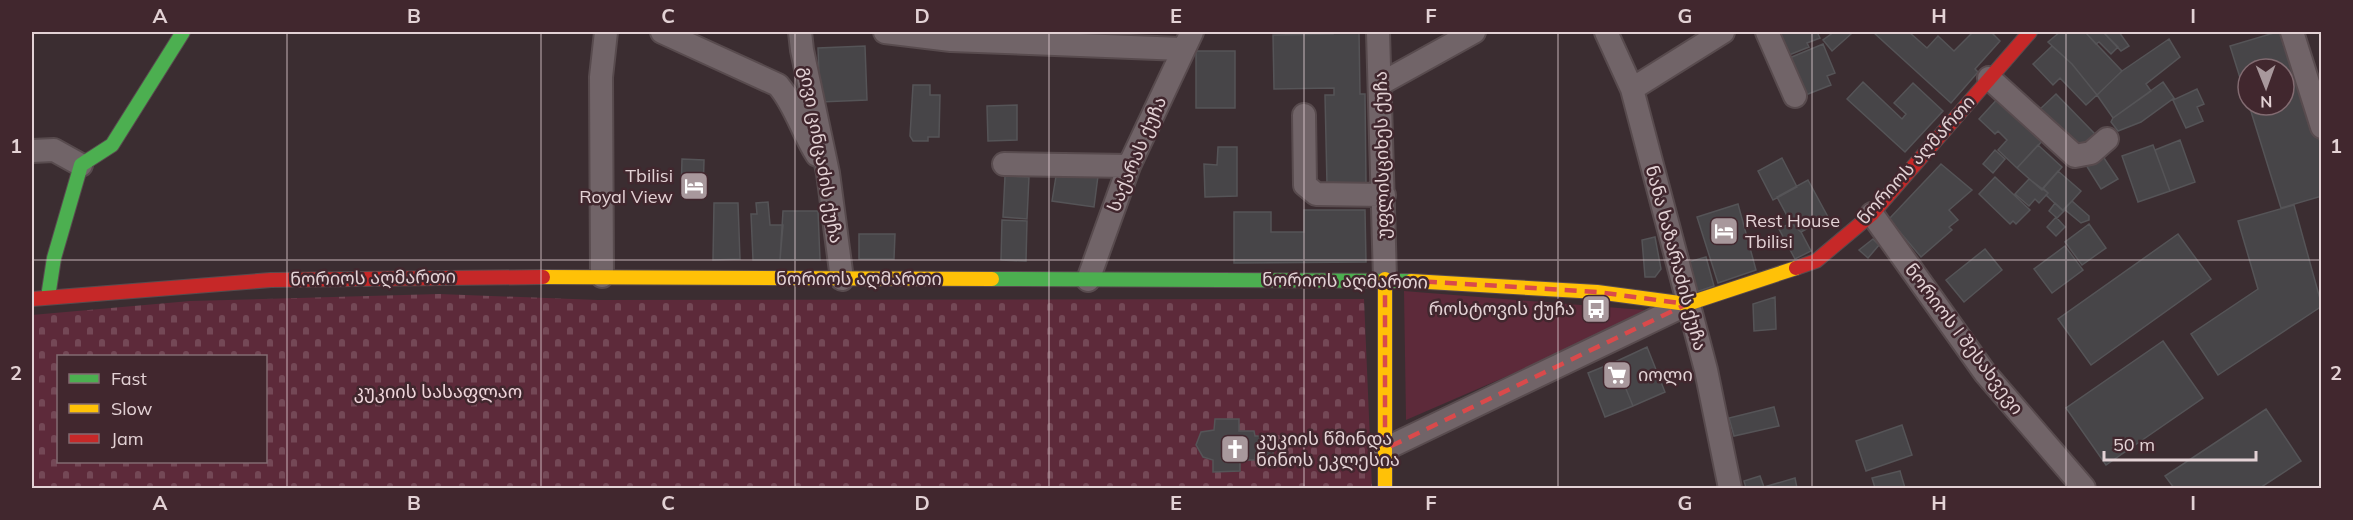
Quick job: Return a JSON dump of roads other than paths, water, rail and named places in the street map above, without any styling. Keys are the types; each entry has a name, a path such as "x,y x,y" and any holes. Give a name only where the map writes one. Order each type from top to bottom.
{"street":[{"path":"48,297 54,258 81,165 111,145 166,63 183,32"},
{"path":"602,276 602,77 606,32"},
{"path":"662,32 778,85 790,100 807,140 828,173"},
{"name":"გივი ცინცაძის ქუჩა","path":"800,32 828,173 842,279"},
{"path":"885,32 951,40 1187,40"},
{"name":"უფლისციხეს ქუჩა","path":"1378,32 1382,83 1385,279"},
{"path":"1382,83 1474,32"},
{"name":"ნანა ხაზარაძის ქუჩა","path":"1606,32 1632,89 1706,370 1730,489"},
{"path":"1632,89 1723,32"},
{"path":"1767,32 1795,96"},
{"name":"ნორიოს აღმართი","path":"1385,449 1687,304 1816,261 1872,214 2030,32"},
{"path":"2292,32 2322,127"},
{"name":"საქარას ქუჩა","path":"1088,280 1129,166 1187,40"},
{"path":"1989,78 2075,156 2091,153 2108,139"},
{"path":"1304,115 1305,185 1310,191 1316,194 1384,195"},
{"path":"32,151 54,150 81,165"},
{"path":"1004,164 1129,166"},
{"name":"ნორიოს I შესახვევი","path":"1872,214 1985,373 2084,489"},
{"name":"ნორიოს აღმართი","path":"32,299 271,280 602,276 1088,280 1385,279 1596,292 1687,304"},
{"path":"1385,279 1385,489"}],"place":[{"name":"Tbilisi Royal View","path":"694,186"},
{"name":"Rest House Tbilisi","path":"1724,231"},
{"name":"როსტოვის ქუჩა","path":"1596,309"},
{"name":"იოლი","path":"1617,375"},
{"name":"კუკიის წმინდა ნინოს ეკლესია","path":"1235,449"}],"park label":[{"name":"კუკიის სასაფლაო","path":"438,392"}]}
